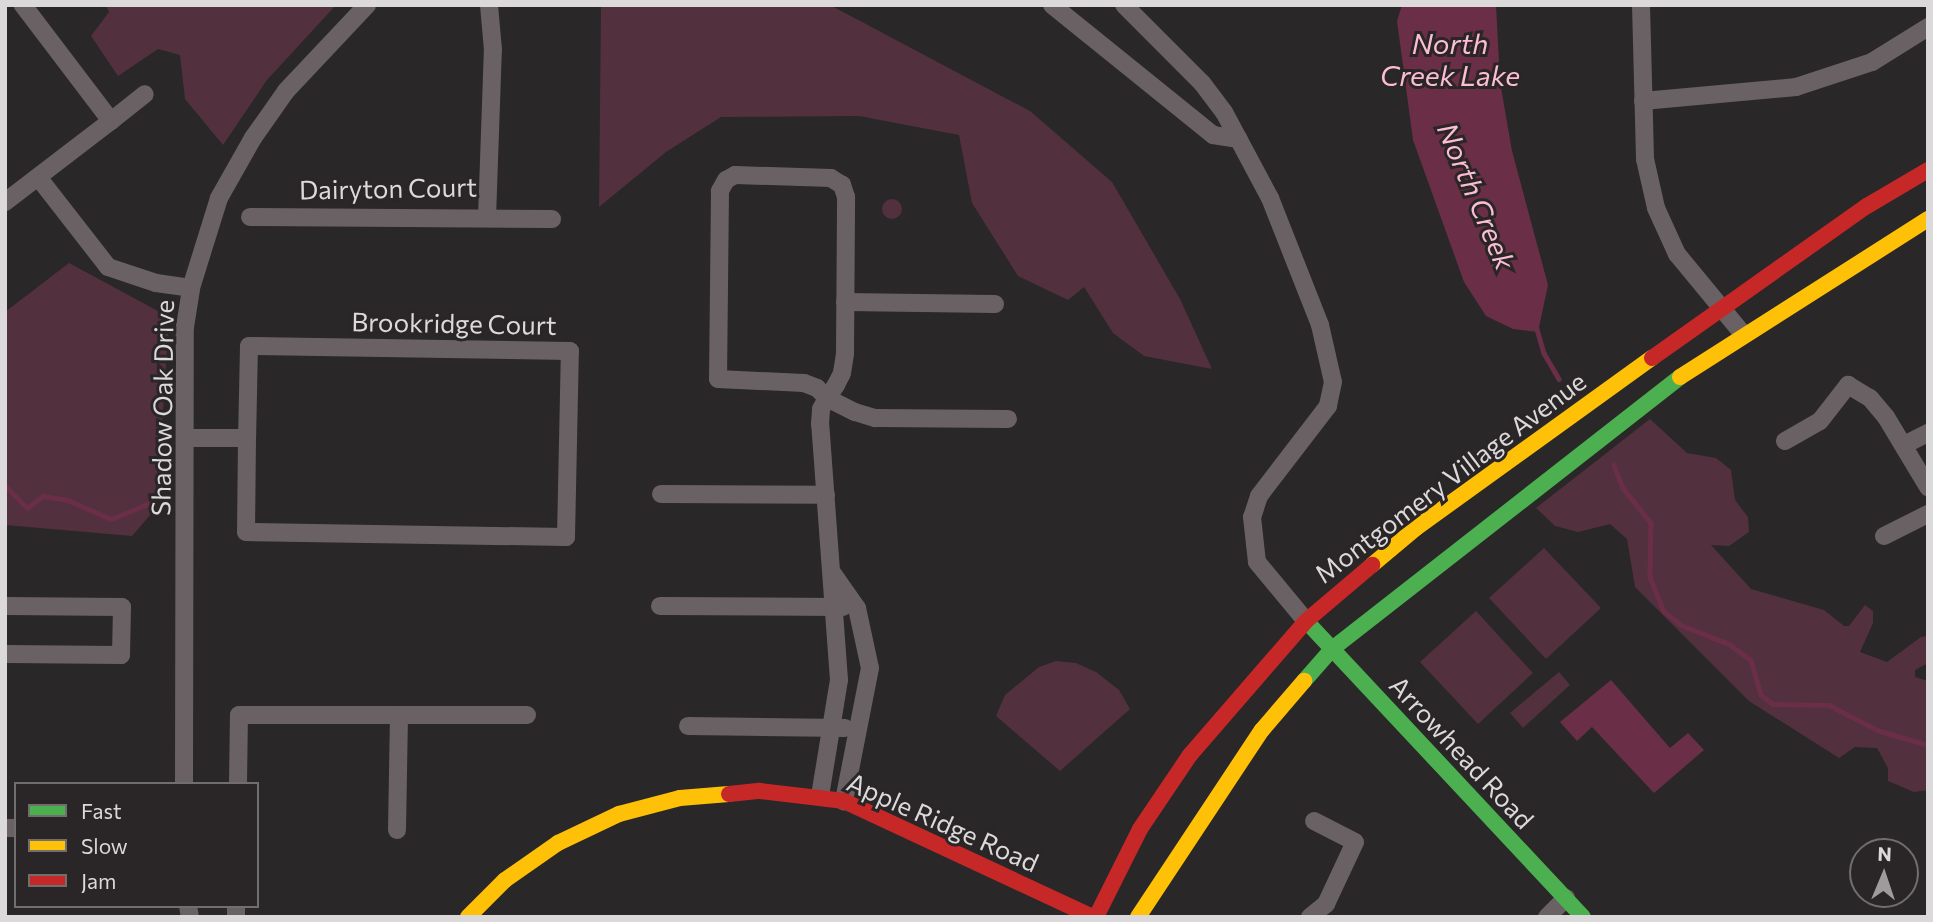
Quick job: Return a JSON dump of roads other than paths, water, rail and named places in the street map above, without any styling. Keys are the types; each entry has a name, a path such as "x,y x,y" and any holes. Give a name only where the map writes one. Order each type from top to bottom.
{"main road":[{"name":"Montgomery Village Avenue","path":"1094,917 1140,829 1190,755 1306,621 1416,528 1719,308 1867,206 1928,170"},
{"path":"1138,917 1230,774 1332,649 1500,515 1743,334 1928,219"},
{"name":"Arrowhead Road","path":"1306,621 1583,917"},
{"name":"Apple Ridge Road","path":"468,917 505,880 558,843 619,814 721,792 820,796 845,801 1094,917"}],"street":[{"path":"23,5 111,121"},
{"name":"Shadow Oak Drive","path":"184,782 185,327 191,288 219,198 253,138 286,90 367,5"},
{"name":"Dairyton Court","path":"250,217 487,218 493,50 489,5"},
{"path":"1052,5 1213,135 1239,139"},
{"path":"1124,5 1202,83 1239,139 1270,198 1320,325 1332,374 1328,406 1320,422 1259,496 1252,517 1257,562 1306,621"},
{"path":"1641,5 1645,159 1656,208 1677,254 1743,334"},
{"path":"1643,101 1796,87 1872,62 1928,27"},
{"path":"5,202 145,94"},
{"path":"820,796 834,727 838,680 832,607 833,574 820,424 827,398 842,373 846,197 842,185 831,177 735,176 726,180 720,191 718,379 804,383 827,398 876,418 1008,419"},
{"path":"38,177 108,267 156,283 191,288"},
{"path":"487,218 552,219"},
{"path":"845,302 995,304"},
{"name":"Brookridge Court","path":"249,346 570,351 566,537 246,532 247,438 249,346"},
{"path":"1785,440 1821,421 1848,385 1870,398 1906,444 1928,487"},
{"path":"1906,444 1928,433"},
{"path":"185,438 247,438"},
{"path":"662,494 825,495"},
{"path":"1884,536 1928,514"},
{"path":"833,574 857,608 870,668 845,801"},
{"path":"5,606 122,607 121,655 5,654"},
{"path":"660,606 857,608"},
{"path":"238,782 239,715 527,715"},
{"path":"397,830 399,715"},
{"path":"688,726 834,727 860,730"},
{"path":"1310,917 1326,904 1355,842 1314,821"},
{"path":"1547,917 1566,898"}],"water":[{"name":"North Creek Lake","path":"1402,5 1496,5 1500,82 1512,151 1548,285 1538,332 1513,329 1486,316 1464,282 1413,140 1397,21"},
{"path":"1611,680 1670,748 1688,733 1704,750 1654,793 1592,727 1577,741 1560,722"}],"waterway":[{"name":"North Creek","path":"1537,329 1544,353 1559,379"},
{"name":"North Creek","path":"1614,465 1623,488 1651,523 1650,577 1664,611 1681,625 1729,644 1751,660 1761,695 1773,704 1829,705 1877,730 1928,745"},
{"path":"5,485 27,508 43,496 68,500 111,519 150,503"}]}
